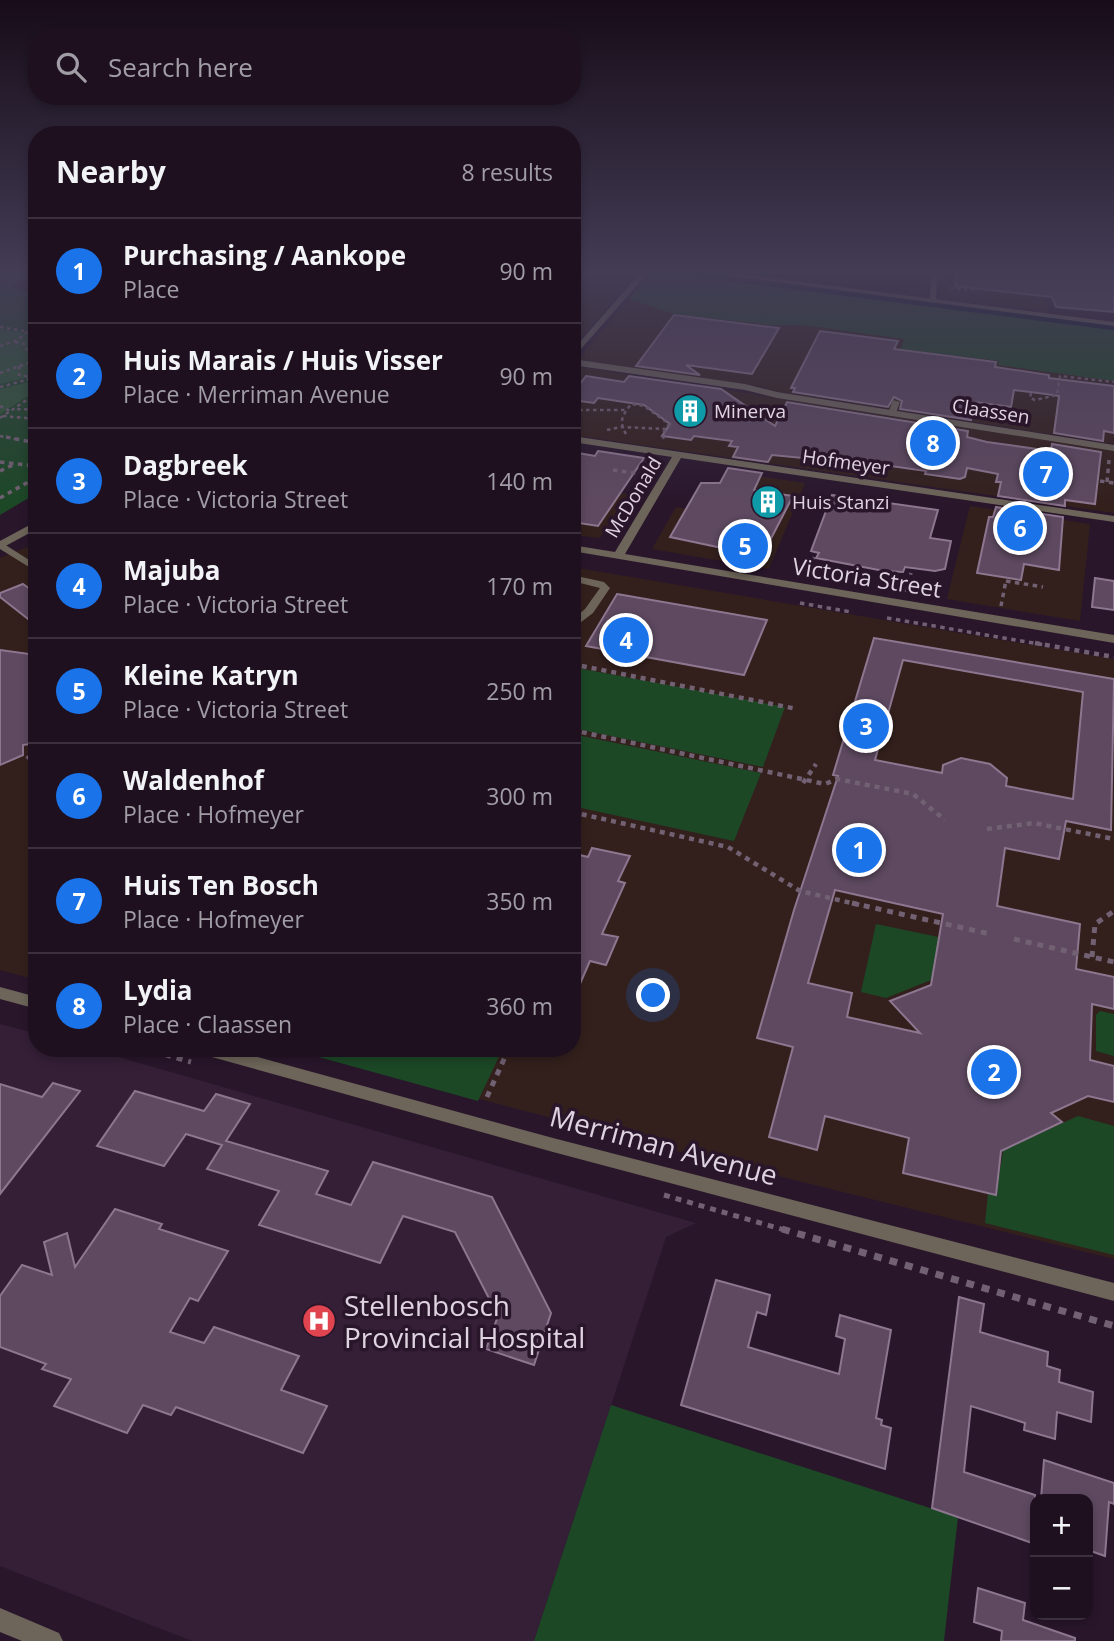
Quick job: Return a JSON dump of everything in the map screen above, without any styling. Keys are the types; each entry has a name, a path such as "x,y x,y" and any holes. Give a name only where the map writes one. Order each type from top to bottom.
{"street":[{"name":"Claassen","path":"581,361 745,387 777,395 1112,453"},
{"name":"Hofmeyer","path":"581,440 1114,519"},
{"name":"McDonald","path":"618,556 678,455"},
{"path":"0,546 28,529"},
{"name":"Victoria Street","path":"581,552 1114,639"},
{"path":"0,993 28,1001"},
{"name":"Merriman Avenue","path":"202,1057 1114,1292"},
{"path":"0,1620 51,1641"}],"lane":[{"path":"896,414 900,403"},
{"path":"0,546 28,561"},
{"path":"581,580 601,584 605,588 581,618"}],"path":[{"path":"0,373 28,363"},
{"path":"19,366 19,374 28,376"},
{"path":"1031,393 1030,398 1035,400 1057,395 1060,376 1114,382"},
{"path":"0,387 28,379"},
{"path":"1,417 28,399"},
{"path":"628,436 621,427 622,417 631,404 644,406 669,424 662,436 668,445"},
{"path":"0,406 13,410 28,410"},
{"path":"581,410 627,410"},
{"path":"1,417 28,418"},
{"path":"603,431 621,427 666,429"},
{"path":"0,436 28,441"},
{"path":"1107,482 1112,453"},
{"path":"0,462 28,465"},
{"path":"0,471 16,464"},
{"path":"613,470 664,478"},
{"path":"1100,481 1114,483"},
{"path":"0,498 28,482"},
{"path":"807,575 814,557"},
{"path":"906,592 911,573"},
{"path":"1001,608 1006,580 1044,587"},
{"path":"879,617 1114,657"},
{"path":"581,666 797,709"},
{"path":"581,732 763,769 804,782 825,784 837,779 913,794 944,820"},
{"path":"804,782 816,764"},
{"path":"581,814 728,847 800,891 990,934"},
{"path":"987,829 1034,823 1114,839"},
{"path":"1092,957 1095,924 1114,911"},
{"path":"1014,939 1114,962"},
{"path":"487,1097 505,1057"},
{"path":"658,1193 1114,1326"}],"shaded area":[{"path":"586,351 1114,351 1114,444 773,391 758,386 581,362 581,356"},
{"path":"581,367 1114,451 1114,513 581,436"},
{"path":"751,475 805,483 769,569 652,549 676,507 730,516"},
{"path":"581,487 628,494 600,538 581,536"},
{"path":"970,506 1090,524 1080,621 947,599"},
{"path":"27,547 28,978 0,970 0,558"},
{"path":"581,569 1114,659 1114,1259 677,1151 320,1057 581,1057"},
{"name":"Stellenbosch Provincial Hospital","path":"0,1024 28,1032 28,1057 118,1057 696,1223 666,1237 534,1641 192,1641 0,1566"}],"green space":[{"path":"0,351 28,351 28,498 0,515"},
{"path":"0,351 28,351 28,377 0,384"},
{"path":"914,351 1114,351 1114,381 998,365 999,361"},
{"path":"28,382 28,396 0,414 0,389"},
{"path":"581,669 785,707 763,767 581,730"},
{"path":"581,736 761,773 734,841 581,808"},
{"path":"876,924 943,938 936,978 886,998 861,992"},
{"path":"1100,1011 1114,1014 1114,1056 1096,1051 1096,1015"},
{"path":"319,1057 499,1057 478,1101"},
{"path":"1078,1116 1114,1126 1114,1255 985,1223 988,1193 996,1194 1005,1140 1012,1146"},
{"path":"611,1405 958,1517 944,1641 534,1641"}],"building":[{"path":"647,351 766,351 752,374 686,365 700,375 636,366"},
{"path":"810,351 906,351 996,362 995,367 1049,375 1049,378 1114,386 1114,433 1104,431 1103,441 1054,433 1059,396 1046,394 1014,390 1011,407 975,402 971,420 900,409 902,401 894,397 888,407 793,392 795,388 791,388"},
{"path":"586,376 624,382 629,376 721,389 775,426 787,402 968,431 967,437 987,442 1051,451 1052,444 1101,452 1095,504 1065,500 1065,506 998,496 1001,482 996,482 998,474 967,468 965,477 960,479 925,474 926,471 835,458 834,461 772,455 768,462 733,457 738,447 729,446 732,441 694,436 691,440 662,436 670,424 644,405 598,398 594,403 581,401 581,382"},
{"path":"598,451 644,458 598,526 581,523 581,454 595,456"},
{"path":"728,468 762,473 754,490 793,496 763,554 754,554 752,558 720,552 722,548 670,537 701,483 720,483"},
{"path":"832,495 938,510 930,538 951,541 945,569 935,571 905,567 903,572 884,571 816,558 819,553 811,551"},
{"path":"996,507 1063,517 1059,570 1024,564 1021,580 977,573 989,517 993,517"},
{"path":"1095,578 1114,581 1114,610 1092,607"},
{"path":"23,584 28,588 28,619 0,597 0,593"},
{"path":"617,594 767,620 744,675 586,646"},
{"path":"874,638 1114,679 1111,830 1066,821 1059,859 1005,848 997,906 1080,924 1076,969 1114,977 1114,1009 1092,1004 1090,1060 1114,1066 1114,1102 1088,1096 1051,1113 1062,1122 1001,1151 996,1195 903,1173 909,1138 825,1116 817,1150 769,1137 793,1047 757,1038 794,910 838,776 833,775","holes":["903,660 1083,692 1073,799 1006,786 1007,778 990,764 961,758 943,765 942,773 875,760","835,890 943,914 931,985 890,1001 920,1033 847,1017 852,993 808,983"]},
{"path":"0,650 28,654 28,744 23,745 23,755 0,765"},
{"path":"592,848 630,856 618,881 625,883 602,934 618,937 606,965 590,961 581,982 581,855 588,857"},
{"path":"53,1083 80,1091 0,1194 0,1084 42,1097"},
{"path":"135,1091 204,1111 216,1094 250,1104 226,1141 328,1171 316,1194 351,1205 373,1162 492,1197 551,1313 534,1365 486,1349 498,1316 455,1232 403,1216 380,1263 259,1225 279,1191 207,1169 222,1145 186,1134 164,1166 97,1146"},
{"path":"115,1209 162,1224 159,1229 228,1251 198,1301 190,1298 170,1332 204,1343 214,1327 299,1356 281,1390 327,1406 303,1453 176,1407 171,1415 143,1405 127,1433 54,1406 71,1379 42,1369 46,1364 0,1347 0,1296 22,1265 52,1275 44,1242 67,1233 75,1267"},
{"path":"716,1280 770,1295 766,1315 757,1312 748,1347 839,1374 845,1339 836,1336 840,1315 891,1330 876,1418 882,1420 881,1425 891,1428 885,1469 681,1405"},
{"path":"959,1297 984,1304 980,1332 1048,1352 1047,1366 1060,1370 1059,1382 1093,1392 1091,1422 1057,1412 1055,1439 1024,1430 1025,1423 971,1406 964,1472 1032,1494 1030,1542 932,1508"},
{"path":"1044,1460 1114,1483 1114,1504 1109,1502 1105,1556 1093,1552 1093,1494 1041,1494"},
{"path":"978,1588 1025,1603 1023,1620 1075,1638 1075,1641 1001,1641 1002,1631 974,1622"}],"place":[{"name":"Minerva","path":"690,411"},
{"name":"Lydia","path":"933,443"},
{"name":"Huis Ten Bosch","path":"1046,474"},
{"name":"Huis Stanzi","path":"768,502"},
{"name":"Waldenhof","path":"1020,528"},
{"name":"Kleine Katryn","path":"745,546"},
{"name":"Majuba","path":"626,640"},
{"name":"Dagbreek","path":"866,726"},
{"name":"Purchasing / Aankope","path":"859,850"},
{"name":"Huis Marais / Huis Visser","path":"994,1072"},
{"name":"Stellenbosch Provincial Hospital","path":"319,1321"}]}
